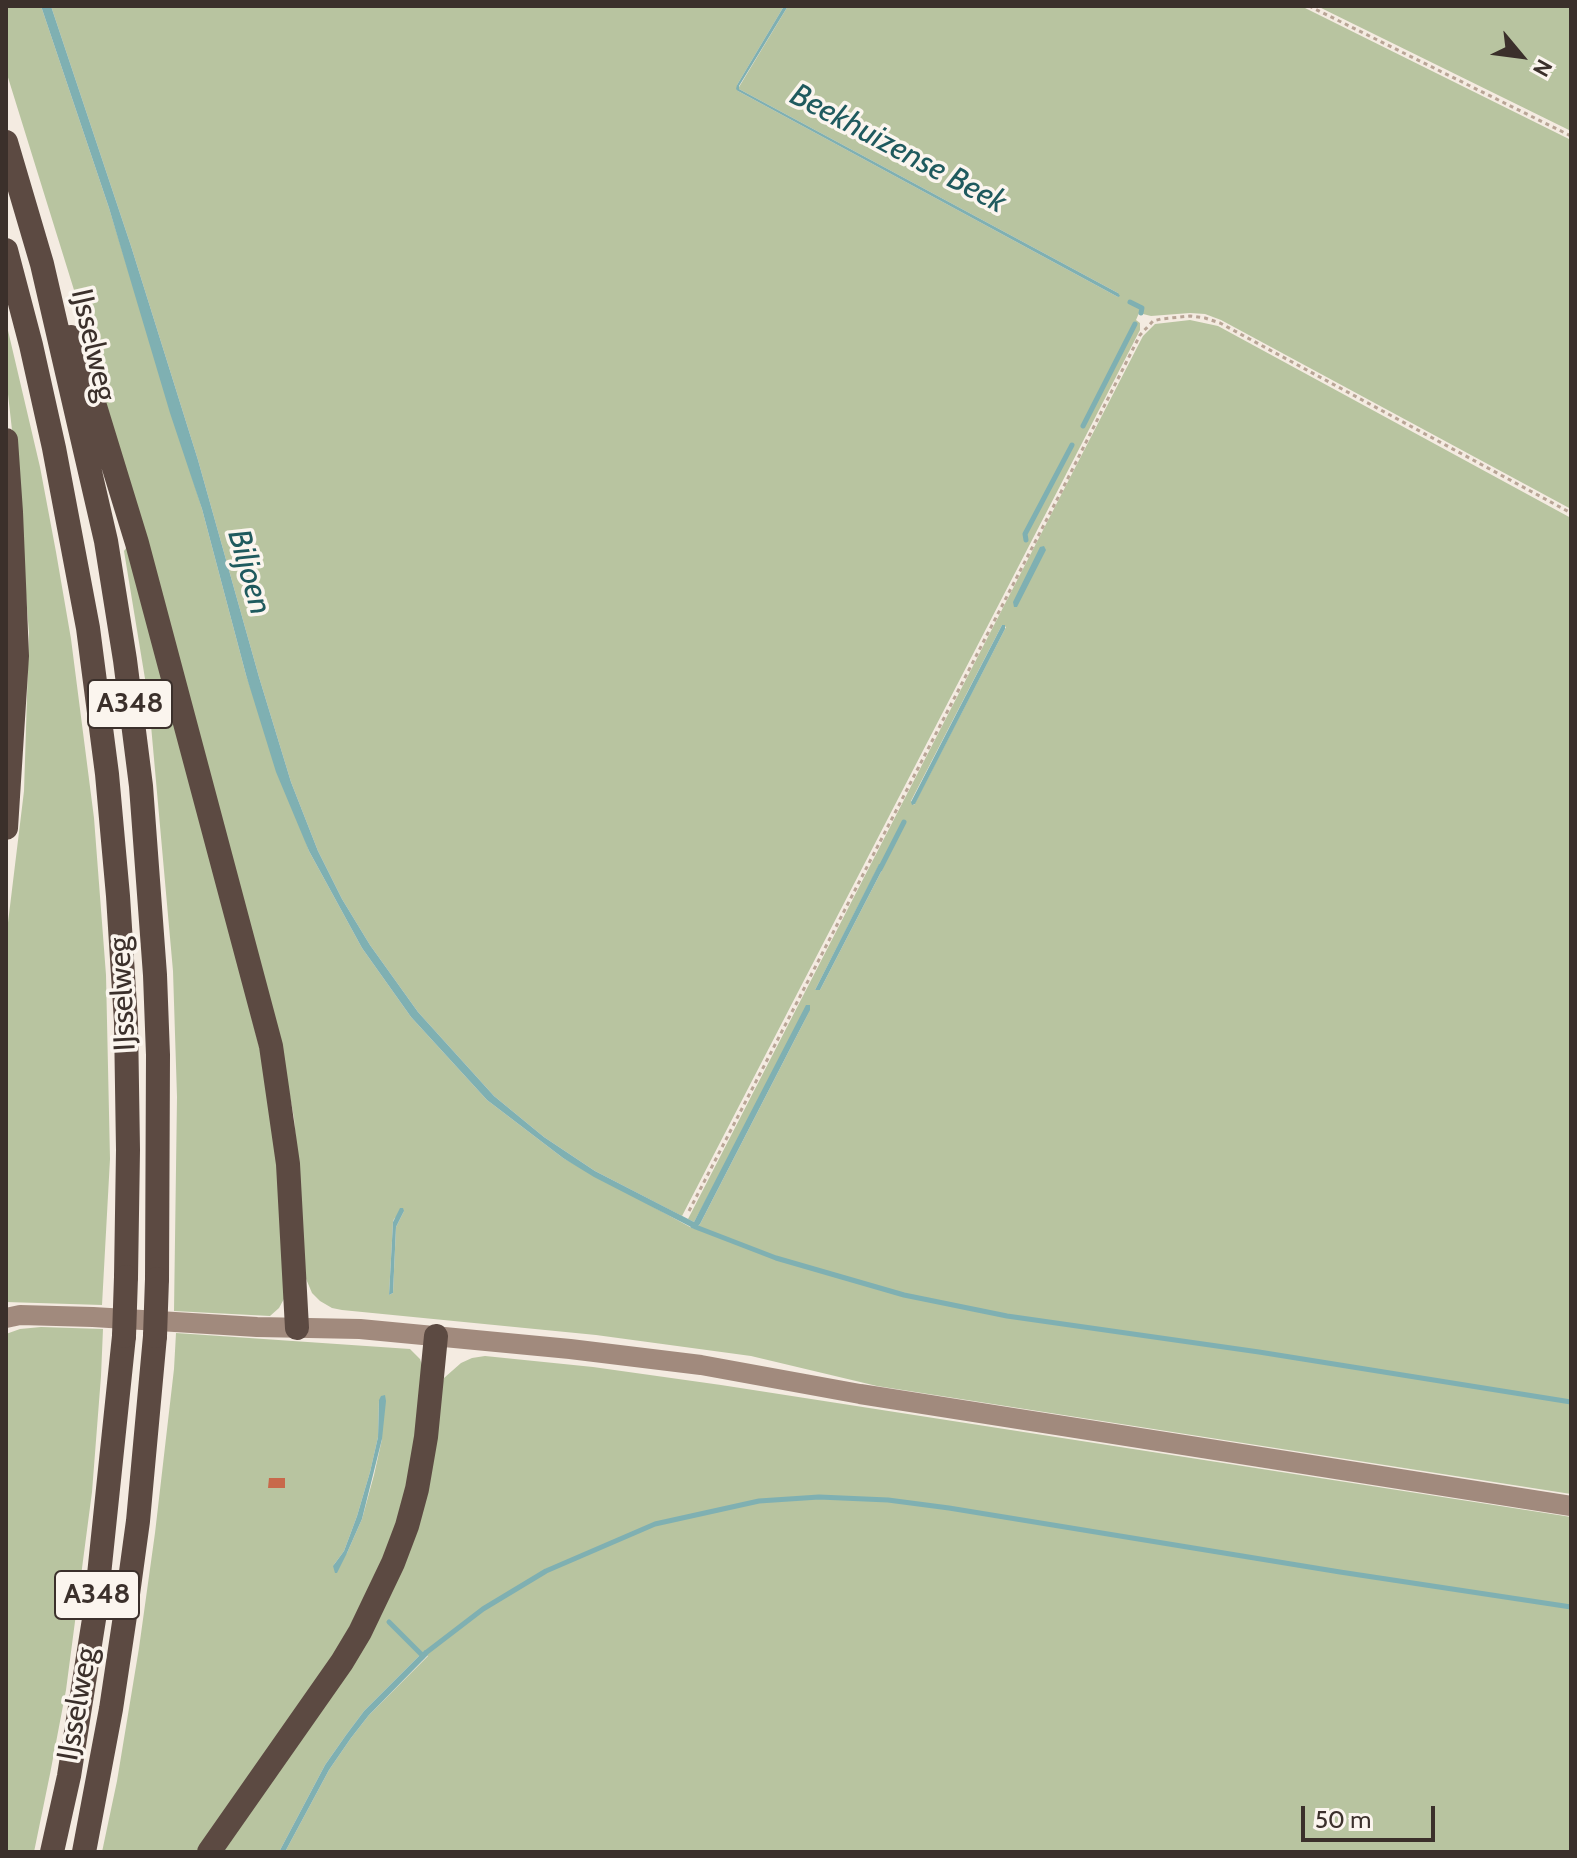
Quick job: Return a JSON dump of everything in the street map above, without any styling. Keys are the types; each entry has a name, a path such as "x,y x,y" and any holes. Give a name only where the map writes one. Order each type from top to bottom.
{"highway":[{"name":"IJsselweg","path":"6,142 42,264 106,541 141,786 157,1007 155,1336 138,1521 111,1709 84,1852"},
{"name":"IJsselweg","path":"6,250 54,448 88,628 107,774 126,1022 128,1150 124,1336 95,1613 69,1776 52,1852"},
{"name":"A348","path":"42,264 83,367 137,543 271,1046 288,1164 297,1328"},
{"path":"6,440 17,656 6,828"},
{"path":"209,1852 342,1662 393,1563 417,1489 426,1437 436,1336"}],"main road":[{"path":"6,1318 20,1315 93,1317 360,1329 570,1349 701,1365 860,1394 1571,1506"}],"path":[{"path":"1309,6 1571,136"},
{"path":"689,1211 1140,335 1153,321 1190,316 1220,323 1571,513"}],"green space":[{"path":"6,6 41,6 109,208 202,509 246,675 309,851 362,948 411,1017 487,1100 563,1158 695,1229 810,1010 694,1222 688,1219 1143,336 1155,324 1190,320 1218,326 1571,518 1571,1494 877,1386 751,1356 596,1335 342,1310 320,1301 312,1293 304,1274 294,1118 280,1044 152,565 74,290 6,71","holes":["1002,625 1006,627 914,805 911,801","879,865 883,867 820,990 815,990","404,1211 396,1227 393,1293 389,1295 394,1219"]},
{"path":"51,6 784,6 737,85 738,91 1118,297 1118,293 739,89 788,6 1301,6 1571,140 1571,509 1221,320 1205,314 1151,316 1139,313 1136,320 1140,323 1140,330 682,1216 595,1171 544,1137 494,1096 418,1012 370,945 342,899 318,851 291,782 198,460"},
{"path":"1317,6 1571,6 1571,131"},
{"path":"6,322 40,467 56,552 71,639 94,818 106,975 110,1159 102,1305 6,1302 6,939 24,791 29,633 6,376"},
{"path":"129,544 273,1100 285,1297 270,1316 174,1311 177,1097 173,971 149,703 124,551"},
{"path":"41,1327 103,1329 101,1376 92,1492 66,1690 50,1774 34,1852 6,1852 6,1334"},
{"path":"176,1333 410,1349 420,1359 424,1385 399,1526 331,1665 199,1852 102,1852 139,1648","holes":["379,1400 382,1439 362,1519 347,1553 333,1566 344,1551 370,1472 378,1437"]},
{"path":"485,1356 721,1385 1571,1517 1571,1852 285,1852 329,1770 351,1738 369,1715 428,1656 424,1651 364,1711 346,1735 325,1765 279,1852 220,1852 352,1664 444,1378 461,1363"}],"water":[{"path":"41,6 51,6 131,246 198,460 291,782 318,851 342,899 370,945 418,1012 494,1096 544,1137 595,1171 694,1222 806,1005 810,1005 695,1229 563,1158 487,1100 411,1017 362,948 309,851 276,772 246,675 202,509 109,208"},
{"path":"784,6 788,6 739,89 1120,296 738,91 737,85"},
{"path":"1044,546 1046,550 1017,607 1014,607 1013,602 1040,547"},
{"path":"1002,625 1005,629 912,805 911,802"},
{"path":"879,864 882,864 882,870 820,990 815,990"},
{"path":"400,1208 404,1211 396,1227 393,1293 389,1295 393,1222"},
{"path":"385,1395 382,1439 362,1519 335,1573 333,1566 344,1551 370,1472 378,1437 379,1400"},
{"path":"425,1650 428,1655 369,1715 351,1738 329,1770 285,1852 279,1852 325,1765 346,1735 364,1711"}],"building":[{"path":"269,1478 285,1478 285,1488 268,1488"}],"waterway":[{"name":"Beekhuizense Beek","path":"1130,302 1142,308 1141,313"},
{"name":"Beekhuizense Beek","path":"1083,426 1135,324"},
{"name":"Beekhuizense Beek","path":"1026,540 1025,534 1072,445"},
{"name":"Beekhuizense Beek","path":"880,869 904,822"},
{"path":"693,1226 776,1258 904,1295 1007,1316 1571,1402"},
{"path":"423,1655 483,1609 546,1571 655,1524 759,1501 819,1497 888,1500 949,1508 1571,1607"},
{"name":"Beekhuizense Beek","path":"389,1622 423,1656 421,1658"}],"water label":[{"name":"Biljoen","path":"249,572"}]}
